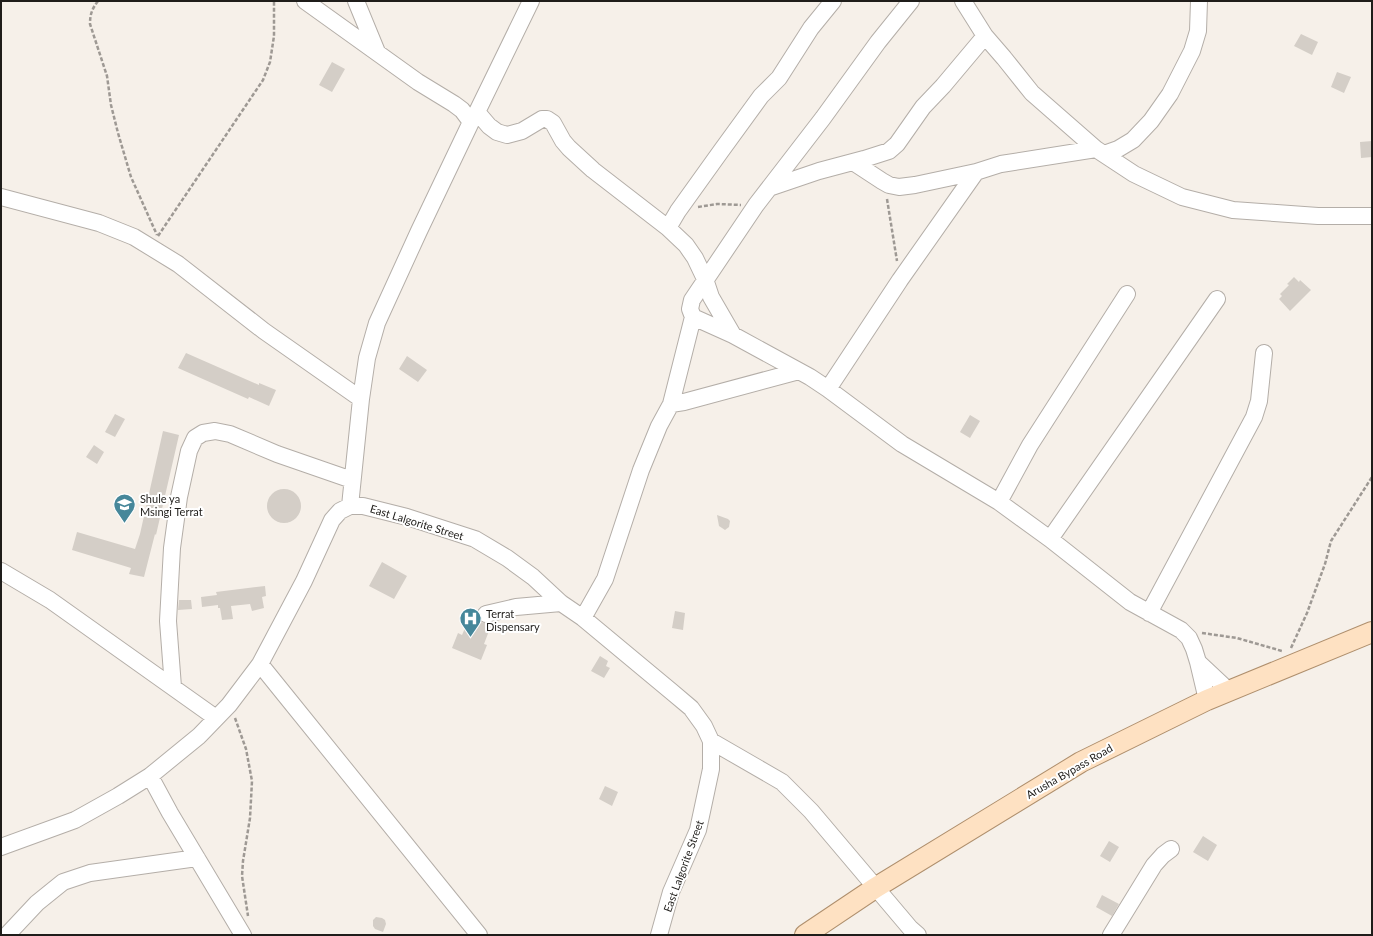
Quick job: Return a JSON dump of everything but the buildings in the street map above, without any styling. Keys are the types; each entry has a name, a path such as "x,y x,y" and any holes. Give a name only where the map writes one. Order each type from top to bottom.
{"main road":[{"name":"Arusha Bypass Road","path":"805,935 876,888 1081,762 1207,700 1229,691 1298,655 1372,632"}],"street":[{"path":"305,1 418,82 497,132"},
{"path":"356,1 377,52"},
{"path":"1,847 75,820 150,776 199,736 229,705 260,664 304,581 332,520 340,511 350,506 361,399 367,358 377,323 463,138 531,1"},
{"path":"668,228 678,211 760,96 779,78 811,28 833,1"},
{"path":"583,618 605,579 640,470 659,426 671,404 693,317 690,309 692,300 756,205 823,118 878,42 911,1"},
{"path":"963,1 984,36 1032,93 1100,152 1134,174 1182,197 1233,210 1318,216 1372,216"},
{"path":"853,162 881,180 899,187 976,172 1001,164 1118,149 1133,140 1151,121 1170,94 1192,50 1198,31 1199,1"},
{"path":"881,180 879,166 889,151 897,144 923,107 943,86 984,36"},
{"path":"463,138 481,132 497,132 512,135 542,119 550,120 569,148 593,170 668,228 686,245 705,280 711,297 734,335"},
{"path":"769,188 819,171 889,151"},
{"path":"828,389 900,280 976,172"},
{"path":"1,197 100,223 134,236 178,264 264,331 361,399"},
{"path":"998,502 1030,445 1127,294"},
{"path":"1050,539 1217,299"},
{"path":"693,317 734,335 828,389 902,444 998,502 1050,539 1130,602 1181,630 1189,638 1194,649 1207,700"},
{"path":"1149,613 1254,417 1259,401 1264,353"},
{"path":"671,404 708,396 799,371"},
{"path":"173,687 168,621 172,548 189,451 195,438 203,433 216,431 230,434 277,454 352,480"},
{"name":"East Lalgorite Street","path":"350,506 364,506 407,517 474,539 506,558 533,577 561,603 583,618 691,708 704,726 711,741 711,769 698,830 671,892 659,935"},
{"path":"1,571 50,600 216,718"},
{"path":"486,614 516,607 561,603"},
{"path":"1198,662 1229,691"},
{"path":"260,664 479,935"},
{"path":"711,741 782,782 811,811 910,928 918,935"},
{"path":"150,776 197,858 246,928"},
{"path":"1111,935 1154,865 1171,849"},
{"path":"7,935 37,903 63,882 90,873 197,858"}],"path":[{"path":"98,1 92,8 90,24 107,76 111,105 131,177 158,237 263,80 270,62 274,36 274,1"},
{"path":"881,180 900,280"},
{"path":"678,211 717,204 756,205"},
{"path":"1181,630 1237,638 1298,655 1308,613 1325,564 1331,540 1372,477"},
{"path":"229,705 246,749 252,781 250,818 242,876 246,928"}],"place":[{"name":"Shule ya Msingi Terrat","path":"125,524"},
{"name":"Terrat Dispensary","path":"471,638"}]}
